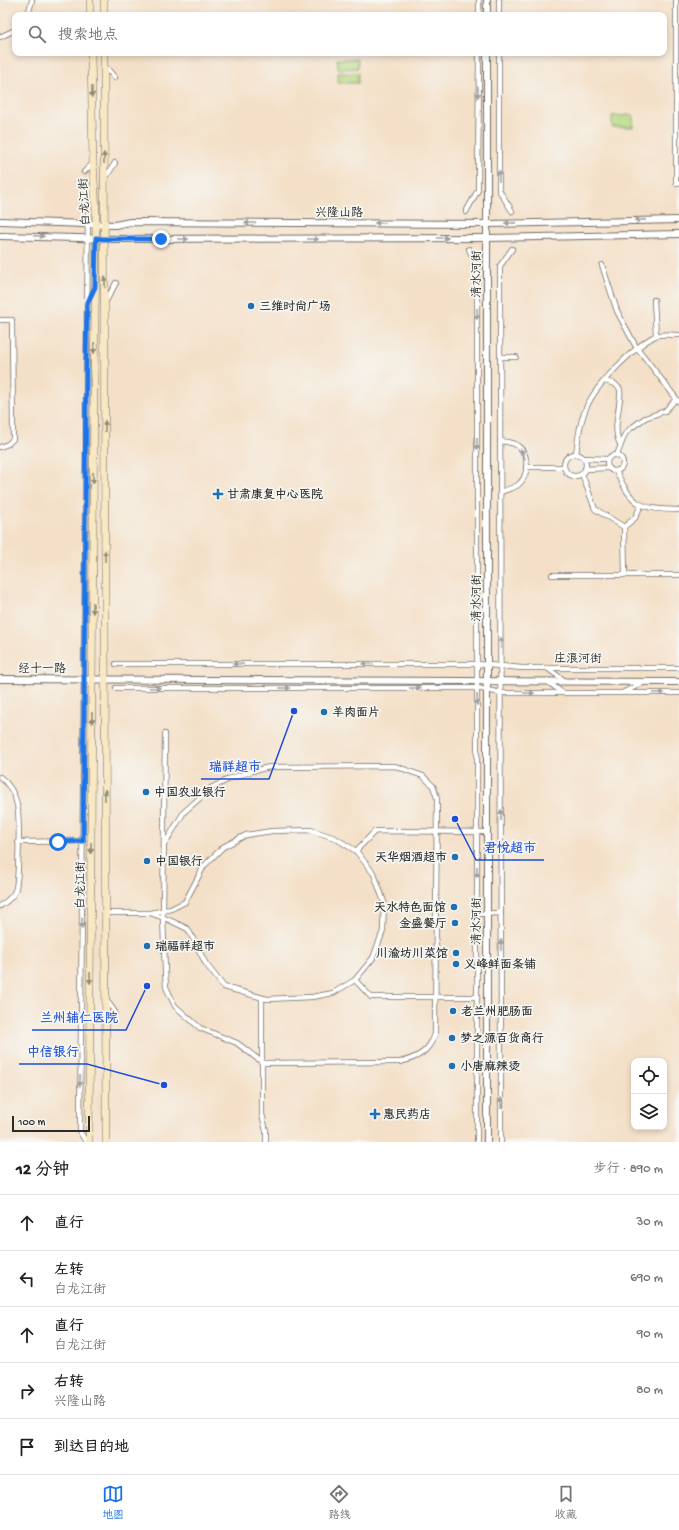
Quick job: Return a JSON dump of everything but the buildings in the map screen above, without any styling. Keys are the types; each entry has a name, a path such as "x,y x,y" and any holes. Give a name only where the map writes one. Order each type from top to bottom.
{"main road":[{"path":"90,0 90,12"},
{"path":"104,0 104,12"},
{"name":"白龙江街","path":"91,56 93,163 100,224"},
{"name":"白龙江街","path":"104,56 104,180 100,238 106,301 106,1142"},
{"name":"白龙江街","path":"89,1142 95,287 100,238"}],"street":[{"path":"29,12 32,0"},
{"path":"479,0 479,12"},
{"path":"487,0 487,12"},
{"path":"499,0 499,12"},
{"path":"676,0 676,182 679,182"},
{"path":"0,37 12,31"},
{"path":"466,212 478,190 479,56"},
{"name":"清水河街","path":"487,56 487,1142"},
{"path":"499,56 499,190 512,212"},
{"path":"104,65 115,78"},
{"path":"84,172 93,163"},
{"path":"104,180 115,163"},
{"name":"白龙江街","path":"86,1142 80,1132 88,212"},
{"name":"兴隆山路","path":"0,221 115,225 130,222 487,224 679,220"},
{"path":"0,236 88,238 487,238 679,234"},
{"path":"469,249 477,266 477,1142"},
{"path":"501,1142 502,680 500,266 512,249"},
{"path":"602,265 617,311 637,348 678,401 665,411 638,423 625,434 617,455"},
{"path":"106,301 116,283"},
{"path":"87,304 95,287"},
{"path":"654,300 656,335"},
{"path":"0,320 12,320 13,431 13,439 11,442 0,446"},
{"path":"576,454 580,426 586,406 594,393 637,348 656,335 679,335"},
{"path":"500,357 516,357"},
{"path":"86,369 94,383"},
{"path":"605,381 615,384 620,389 621,397 617,409 617,438 620,444"},
{"path":"500,441 513,443 519,447 524,455 526,467 523,479 517,486 500,492"},
{"path":"583,458 586,464 582,474 576,476 566,472 564,467 566,458 570,455 576,454 583,458 608,459 617,455"},
{"path":"616,471 622,467 623,462 617,455"},
{"path":"608,459 607,464 609,468"},
{"path":"526,467 564,467"},
{"path":"585,469 609,468 616,471 628,496 641,505 679,510"},
{"path":"582,474 596,509 624,526"},
{"path":"624,526 635,518 641,505"},
{"path":"624,526 625,575"},
{"path":"552,575 679,575"},
{"name":"庄浪河街","path":"116,664 477,664 547,668 679,668"},
{"path":"547,668 565,681"},
{"name":"经十一路","path":"0,679 546,680 679,682"},
{"path":"546,680 563,693"},
{"path":"623,693 647,682"},
{"path":"116,688 477,688 501,693 679,693"},
{"path":"164,845 184,812 211,788 234,777 270,767 395,766 415,773 426,779 435,789 437,798 438,831 435,1034 432,1043 427,1050 412,1059 400,1062 263,1063 237,1043 200,1028 175,1006 166,987 163,917 165,734"},
{"path":"0,777 13,793 18,806 18,878 15,891 10,899 0,906"},
{"path":"105,913 150,913 171,909 185,902 204,866 223,847 246,835 272,831 311,830 335,838 356,851 374,874 384,902 383,931 373,958 354,980 333,993 312,997 262,998 224,987 206,964 188,929 163,917 150,913"},
{"path":"356,851 375,831 487,832"},
{"path":"18,842 83,841"},
{"path":"477,914 501,913"},
{"path":"354,980 371,996 436,998 477,997"},
{"path":"262,998 262,1114 266,1131 266,1142"},
{"path":"105,999 115,1012"}],"green space":[{"path":"337,59 358,59 358,68 338,69"},
{"path":"338,73 358,73 358,83 338,83"},
{"path":"633,115 633,127 612,127 612,116"}],"place":[{"name":"三维时尚广场","path":"251,306"},
{"name":"甘肃康复中心医院","path":"218,494"},
{"name":"瑞祥超市","path":"294,711"},
{"name":"羊肉面片","path":"324,712"},
{"name":"中国农业银行","path":"146,792"},
{"name":"君悦超市","path":"455,819"},
{"name":"天华烟酒超市","path":"455,857"},
{"name":"中国银行","path":"147,861"},
{"name":"天水特色面馆","path":"454,907"},
{"name":"金盛餐厅","path":"455,923"},
{"name":"瑞福祥超市","path":"147,946"},
{"name":"川渝坊川菜馆","path":"456,953"},
{"name":"义峰鲜面条铺","path":"456,964"},
{"name":"兰州辅仁医院","path":"147,986"},
{"name":"老兰州肥肠面","path":"453,1011"},
{"name":"梦之源百货商行","path":"452,1038"},
{"name":"小唐麻辣烫","path":"452,1066"},
{"name":"中信银行","path":"164,1085"},
{"name":"惠民药店","path":"375,1114"}],"route":[{"path":"58,842 83,841 87,304 95,287 96,238 161,239"}]}
